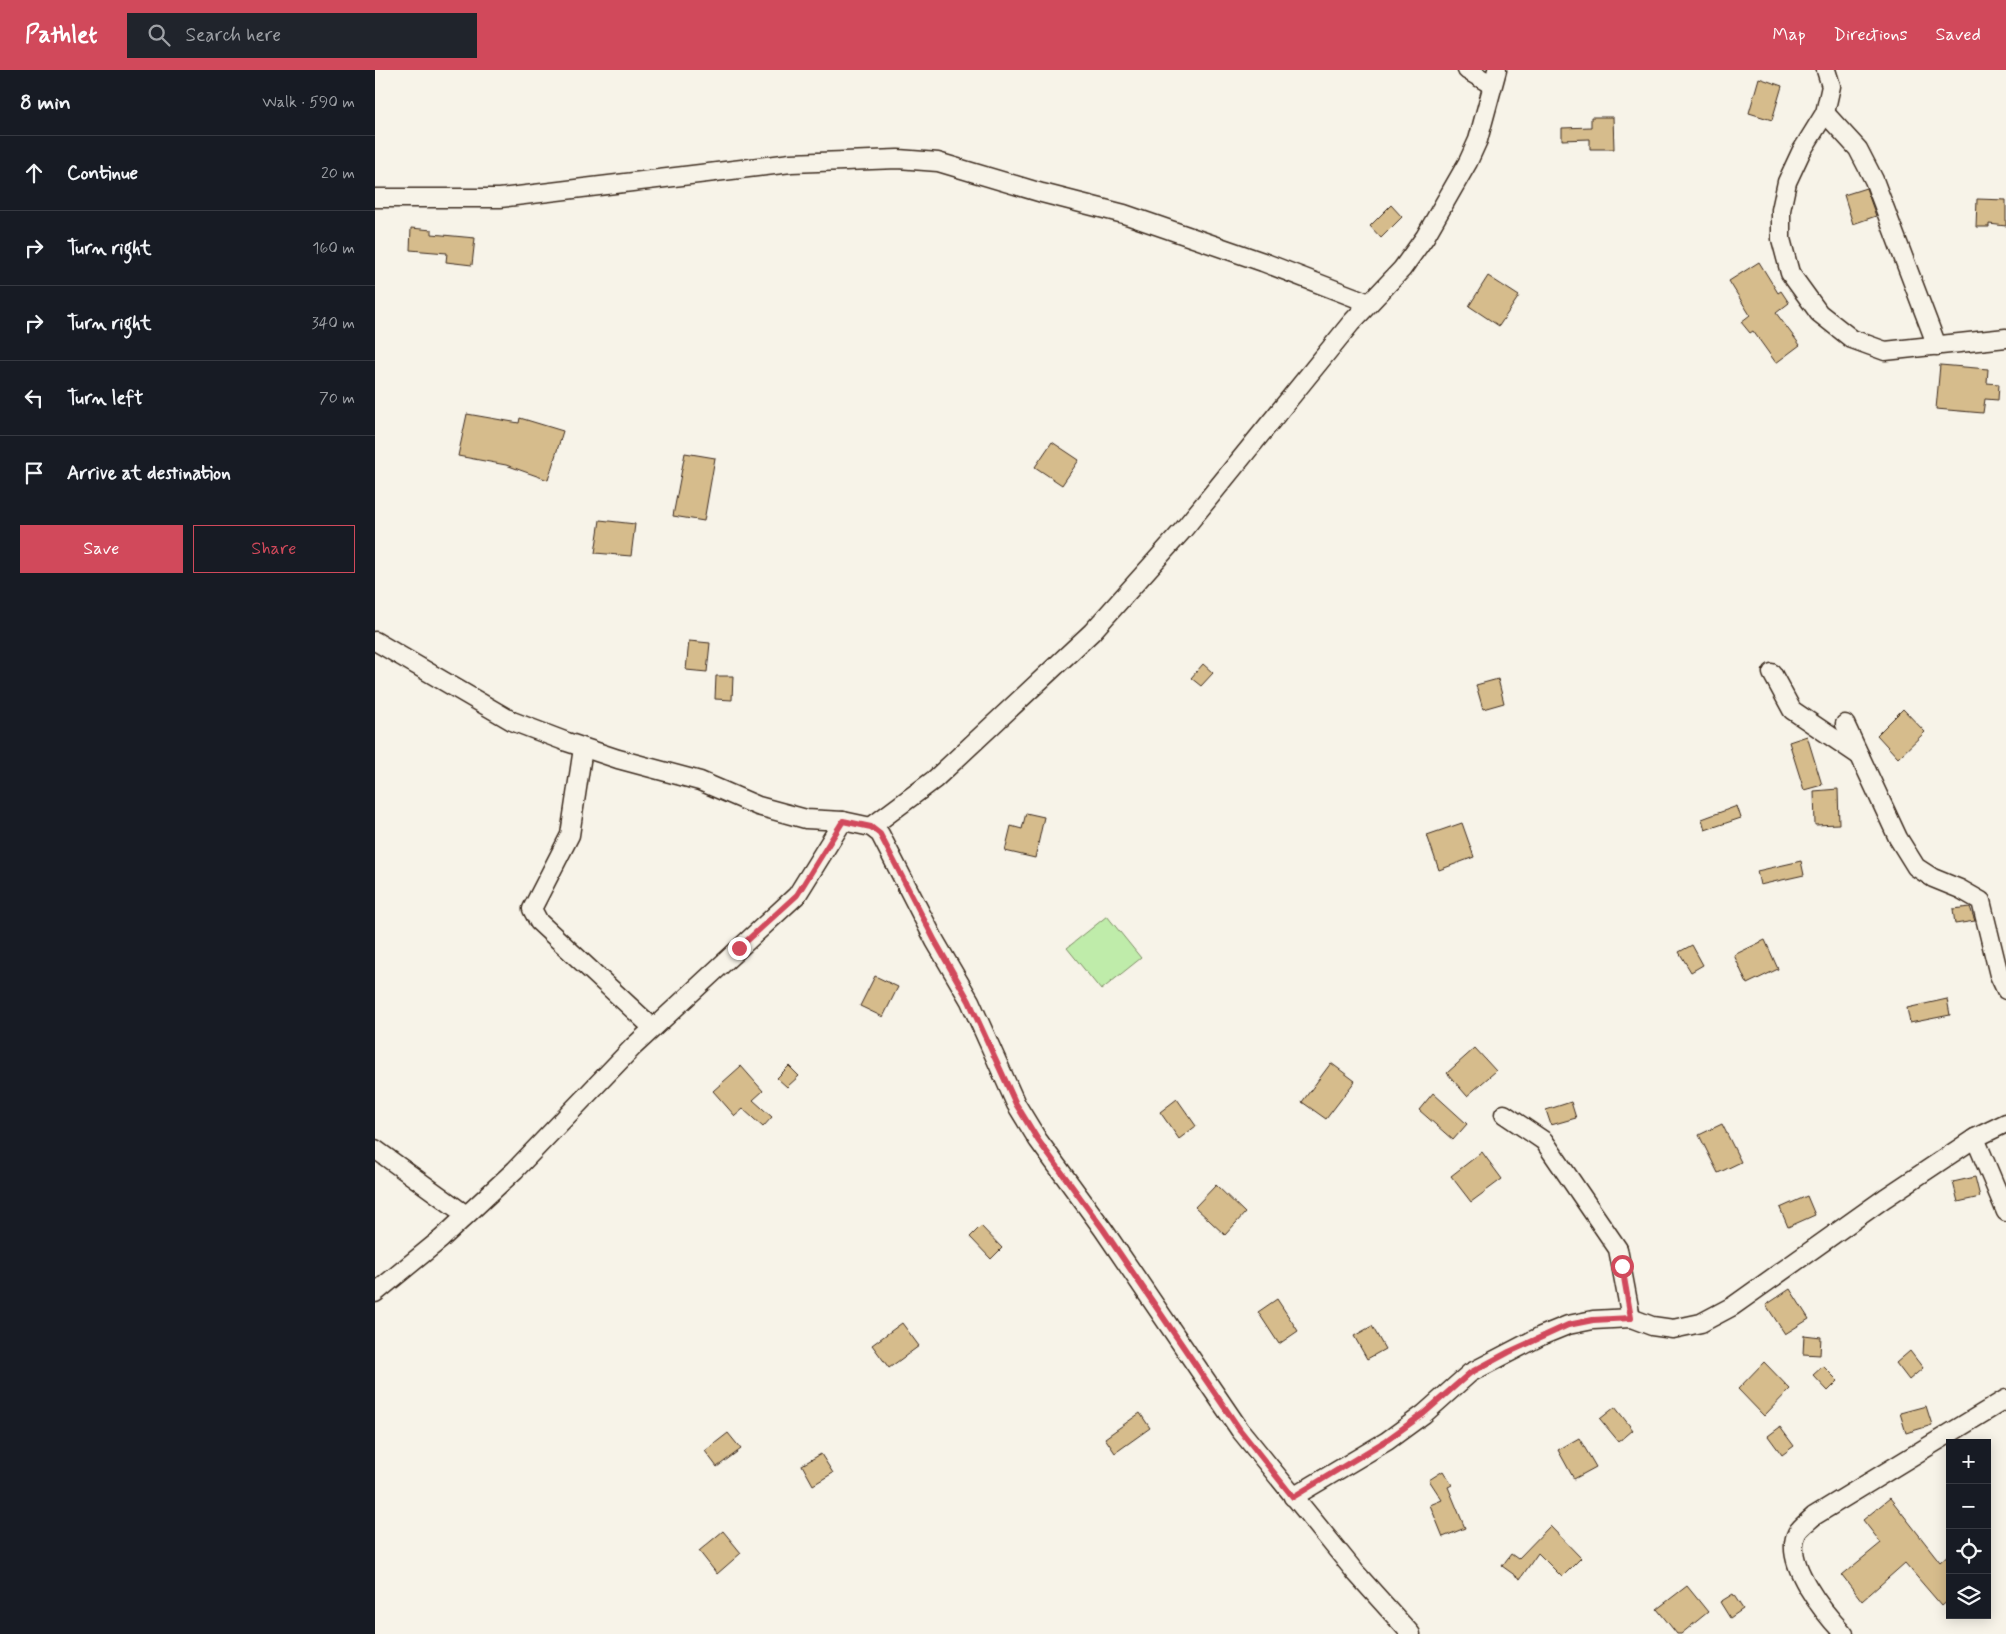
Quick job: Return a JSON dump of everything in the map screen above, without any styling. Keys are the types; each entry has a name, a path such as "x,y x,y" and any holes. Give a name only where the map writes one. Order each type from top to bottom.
{"street":[{"path":"871,827 935,779 1092,632 1183,530 1369,303 1402,269 1425,237 1452,191 1478,140 1494,78 1467,70"},
{"path":"1826,70 1831,86 1825,113 1801,152 1787,182 1781,210 1781,239 1790,273 1819,313 1852,340 1885,351 2006,338"},
{"path":"1825,113 1858,149 1874,180 1937,346"},
{"path":"375,198 500,198 791,163 897,159 938,162 1042,193 1124,214 1263,262 1369,303"},
{"path":"375,642 512,720 583,748 700,781 758,806 806,819 843,821 871,827 880,834 935,941 969,1001 1016,1104 1033,1133 1103,1229 1240,1430 1293,1497 1411,1634"},
{"path":"1771,673 1792,710 1860,757"},
{"path":"1845,724 1898,838 1917,866 1933,878 1960,889 1981,901 1999,975 2006,990"},
{"path":"583,748 569,835 532,909 539,922 653,1028"},
{"path":"375,1292 466,1215 515,1170 653,1028 797,895 843,821"},
{"path":"1504,1114 1544,1141 1618,1249 1631,1318"},
{"path":"1293,1497 1387,1440 1423,1414 1470,1373 1509,1352 1568,1325 1593,1320 1631,1318 1652,1326 1673,1329 1701,1323 1733,1306 1885,1198 1975,1138 2006,1123"},
{"path":"1975,1138 2006,1212"},
{"path":"375,1149 466,1215"},
{"path":"1844,1634 1820,1605 1801,1575 1793,1554 1797,1533 1813,1516 2006,1399"}],"green space":[{"path":"1107,916 1141,958 1101,990 1067,948"}],"building":[{"path":"1759,78 1782,86 1772,120 1749,113"},
{"path":"1591,117 1613,117 1614,149 1590,149 1590,139 1562,140 1562,128 1591,127"},
{"path":"1866,188 1876,216 1853,224 1844,195"},
{"path":"1977,199 2006,200 2006,226 1989,224 1989,227 1976,227"},
{"path":"1391,205 1402,217 1381,238 1370,226"},
{"path":"411,228 432,230 432,234 475,238 472,265 446,262 447,253 410,250"},
{"path":"1759,262 1778,293 1781,291 1789,303 1776,313 1800,345 1776,363 1753,331 1750,333 1741,322 1750,315 1729,281"},
{"path":"1488,276 1519,296 1499,326 1469,306"},
{"path":"1940,365 1988,369 1987,383 1999,384 1998,400 1985,399 1983,413 1936,409"},
{"path":"467,414 519,423 520,418 563,431 548,480 506,465 458,456"},
{"path":"1052,442 1079,460 1062,485 1035,467"},
{"path":"685,453 715,458 704,521 673,516"},
{"path":"600,520 635,524 631,556 595,553"},
{"path":"689,641 710,643 707,672 686,670"},
{"path":"1203,664 1213,673 1201,686 1191,678"},
{"path":"716,676 733,676 732,700 715,699"},
{"path":"1498,679 1504,703 1483,709 1476,685"},
{"path":"1903,709 1925,732 1898,758 1877,735"},
{"path":"1807,736 1822,785 1804,790 1789,742"},
{"path":"1838,789 1839,824 1815,825 1814,791"},
{"path":"1737,806 1741,818 1705,830 1702,819"},
{"path":"1026,813 1044,817 1035,858 1005,851 1011,826 1022,829"},
{"path":"1462,823 1474,857 1439,870 1427,835"},
{"path":"1801,861 1804,875 1760,885 1757,871"},
{"path":"1970,907 1975,921 1955,924 1953,909"},
{"path":"1765,940 1778,969 1747,984 1734,955"},
{"path":"1692,945 1703,965 1691,972 1679,952"},
{"path":"875,976 898,987 883,1017 860,1006"},
{"path":"1947,999 1950,1015 1910,1023 1907,1008"},
{"path":"1475,1048 1496,1071 1467,1096 1447,1073"},
{"path":"1331,1063 1355,1081 1326,1119 1302,1102"},
{"path":"741,1066 763,1091 753,1100 772,1117 763,1127 743,1109 735,1116 713,1091"},
{"path":"789,1066 799,1076 787,1087 777,1078"},
{"path":"1433,1093 1467,1124 1453,1140 1419,1110"},
{"path":"1177,1099 1196,1126 1179,1139 1160,1112"},
{"path":"1571,1102 1576,1118 1551,1125 1546,1110"},
{"path":"1722,1124 1741,1162 1718,1173 1699,1135"},
{"path":"1482,1152 1502,1179 1471,1202 1451,1176"},
{"path":"1975,1177 1980,1197 1958,1202 1953,1182"},
{"path":"1216,1185 1245,1213 1225,1235 1195,1207"},
{"path":"1807,1196 1815,1215 1788,1227 1780,1208"},
{"path":"981,1226 1002,1248 991,1259 970,1237"},
{"path":"1790,1289 1809,1319 1785,1334 1766,1305"},
{"path":"1277,1299 1298,1331 1279,1344 1258,1312"},
{"path":"902,1323 919,1346 889,1368 872,1345"},
{"path":"1372,1326 1385,1349 1367,1359 1354,1336"},
{"path":"1804,1335 1821,1337 1820,1355 1803,1354"},
{"path":"1910,1351 1923,1368 1909,1380 1896,1363"},
{"path":"1764,1362 1790,1389 1764,1416 1738,1389"},
{"path":"1823,1366 1838,1381 1828,1391 1813,1375"},
{"path":"1926,1406 1932,1425 1906,1433 1900,1413"},
{"path":"1615,1407 1633,1430 1619,1442 1600,1419"},
{"path":"1140,1413 1150,1428 1115,1453 1105,1438"},
{"path":"1780,1427 1794,1446 1782,1455 1768,1436"},
{"path":"728,1433 741,1449 717,1467 705,1451"},
{"path":"1579,1438 1596,1467 1574,1479 1558,1450"},
{"path":"821,1454 833,1473 813,1485 802,1465"},
{"path":"1443,1471 1452,1485 1448,1487 1465,1528 1443,1537 1430,1505 1442,1500 1429,1480"},
{"path":"1890,1498 1940,1562 1946,1557 1946,1602 1942,1606 1905,1563 1862,1601 1842,1575 1881,1543 1863,1520"},
{"path":"1550,1526 1581,1558 1562,1577 1538,1553 1520,1579 1502,1566 1511,1554 1518,1559"},
{"path":"723,1531 741,1553 717,1574 699,1551"},
{"path":"1687,1586 1708,1612 1681,1634 1677,1634 1657,1609"},
{"path":"1733,1594 1743,1609 1730,1618 1720,1602"}],"route":[{"path":"739,948 797,895 843,821 875,829 880,834 935,941 969,1001 1016,1104 1038,1140 1103,1229 1240,1430 1293,1497 1387,1440 1423,1414 1470,1373 1509,1352 1568,1325 1593,1320 1631,1318 1622,1266"}]}
